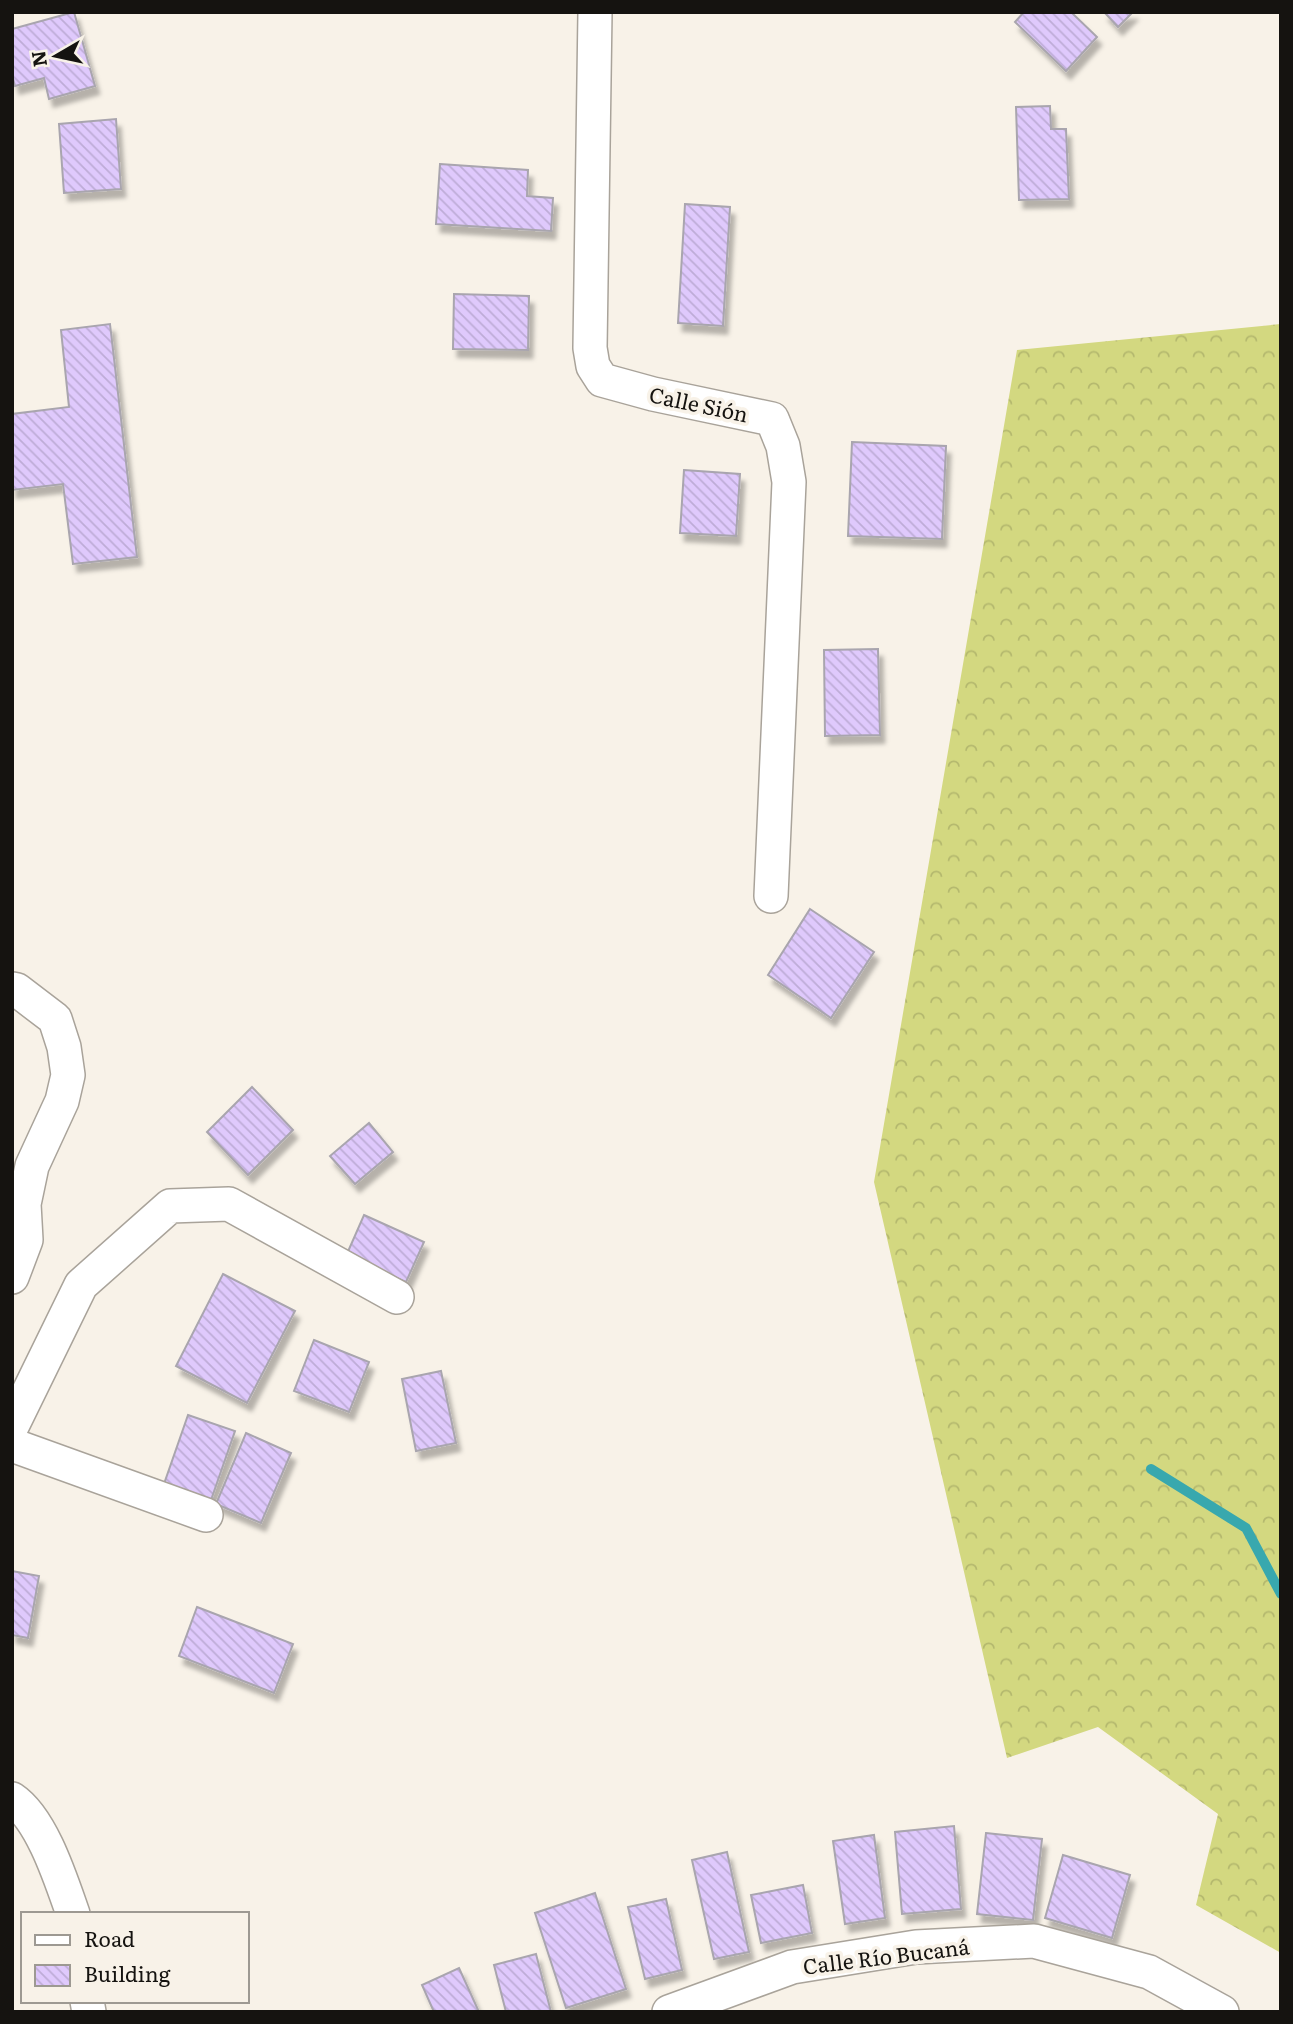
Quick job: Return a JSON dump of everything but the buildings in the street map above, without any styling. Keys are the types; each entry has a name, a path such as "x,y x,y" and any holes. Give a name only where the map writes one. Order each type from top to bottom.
{"street":[{"name":"Calle Sión","path":"595,12 590,348 593,366 602,380 653,394 772,419 783,446 789,482 771,896"},
{"path":"12,989 55,1019 64,1047 68,1075 62,1101 32,1166 24,1204 26,1240 12,1278"},
{"path":"12,1426 81,1285 170,1206 229,1204 397,1297"},
{"path":"12,1445 206,1515"},
{"path":"12,1800 24,1807 54,1860 72,1912"},
{"name":"Calle Río Bucaná","path":"669,2012 792,1967 916,1947 1034,1941 1149,1972 1222,2012"}],"green space":[{"path":"1281,324 1281,1953 1196,1905 1218,1814 1098,1727 1007,1758 874,1182 1017,350"}],"waterway":[{"path":"1151,1469 1246,1528 1281,1594"}]}
